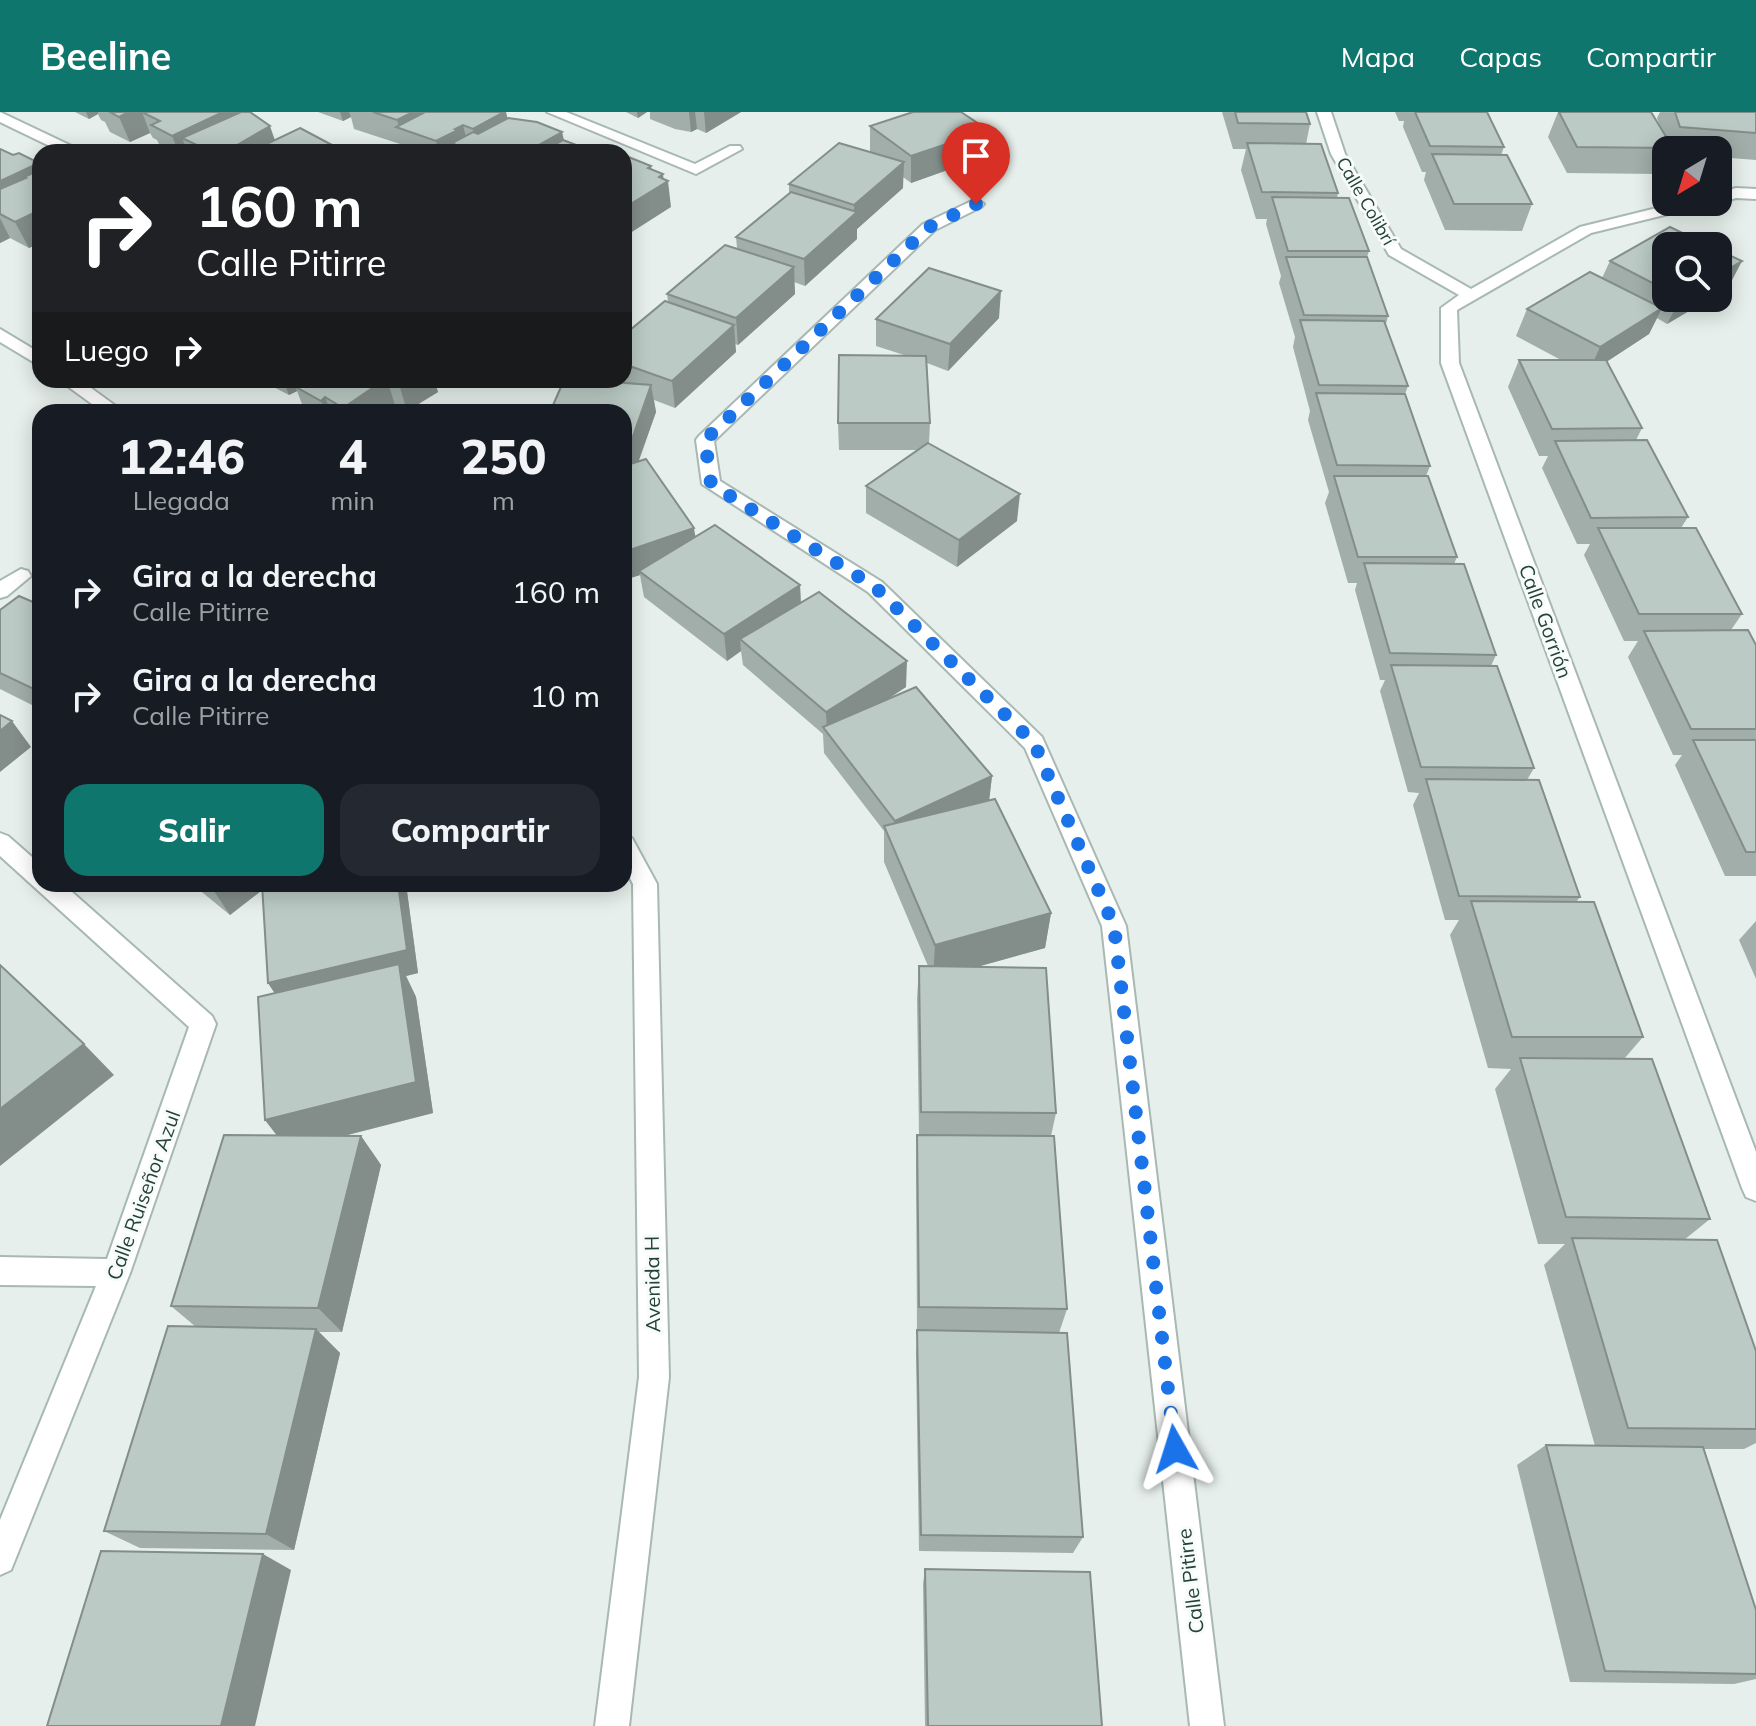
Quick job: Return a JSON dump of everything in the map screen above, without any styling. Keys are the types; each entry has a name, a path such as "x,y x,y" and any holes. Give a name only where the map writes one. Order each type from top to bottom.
{"street":[{"path":"554,112 696,170 735,149"},
{"name":"Calle Colibrí","path":"1324,112 1338,154 1395,252 1472,296"},
{"path":"0,116 57,144"},
{"path":"1732,194 1756,194"},
{"name":"Calle Pitirre","path":"976,204 929,227 705,440 711,484 875,587 1034,743 1114,926 1207,1726"},
{"name":"Calle Gorrión","path":"1652,214 1586,230 1449,308 1450,363 1745,1130 1756,1188"},
{"path":"0,334 32,356"},
{"path":"80,388 103,404"},
{"path":"0,591 21,576"},
{"path":"0,842 32,871"},
{"name":"Avenida H","path":"612,1726 654,1377 645,884 632,859"},
{"name":"Calle Ruiseñor Azul","path":"0,1559 116,1273 203,1024 56,892"},
{"path":"0,1271 116,1273"}],"building":[{"path":"110,112 129,112 119,117"},
{"path":"142,112 223,112 172,136 151,125 160,121"},
{"path":"241,112 250,112 270,126 239,144 195,144 182,138"},
{"path":"373,112 413,112 397,120"},
{"path":"425,112 504,112 473,129 463,125 436,141 396,127"},
{"path":"913,112 961,112 988,130 911,156 870,126"},
{"path":"1235,112 1306,112 1310,124 1238,123"},
{"path":"1415,112 1487,112 1504,147 1430,146"},
{"path":"1559,112 1651,112 1666,136 1652,136 1652,148 1577,147"},
{"path":"1675,112 1756,112 1756,133 1680,127"},
{"path":"508,118 537,122 562,132 540,144 452,143 473,132 478,134"},
{"path":"300,128 330,144 267,144"},
{"path":"839,143 904,162 854,205 789,184"},
{"path":"1247,143 1321,144 1338,193 1262,192"},
{"path":"0,149 32,160 32,166 0,181"},
{"path":"1432,154 1507,155 1532,204 1454,204"},
{"path":"632,158 651,166 648,168 663,174 659,177 668,181 632,203"},
{"path":"32,174 32,214 15,222 0,214 0,189"},
{"path":"791,192 857,212 804,259 736,237"},
{"path":"1272,197 1349,198 1369,251 1288,251"},
{"path":"1670,227 1680,232 1661,232"},
{"path":"1652,237 1652,283 1610,261"},
{"path":"725,245 794,267 736,318 667,294"},
{"path":"1732,256 1742,261 1732,267"},
{"path":"1286,257 1367,257 1388,316 1304,315"},
{"path":"929,268 1001,291 950,344 876,319"},
{"path":"1590,272 1652,303 1652,312 1656,312 1600,347 1527,309"},
{"path":"665,301 734,325 672,381 632,367 632,328"},
{"path":"1300,320 1384,321 1408,386 1319,385"},
{"path":"839,355 926,356 930,423 838,423"},
{"path":"1519,360 1606,360 1642,428 1552,429"},
{"path":"651,385 632,439 632,404 554,404 560,388"},
{"path":"298,388 372,388 349,404 336,404 325,397 321,401"},
{"path":"1316,393 1405,394 1430,466 1337,465"},
{"path":"1647,440 1688,517 1591,518 1555,441"},
{"path":"928,443 1020,494 959,540 866,486"},
{"path":"646,459 694,528 632,549 632,463"},
{"path":"1334,476 1428,476 1457,557 1358,557"},
{"path":"715,525 800,585 724,634 639,571"},
{"path":"1598,528 1696,528 1742,614 1639,614"},
{"path":"1364,563 1464,564 1496,655 1390,653"},
{"path":"819,592 907,661 826,712 740,639"},
{"path":"19,596 32,602 32,688 0,673 0,610"},
{"path":"1748,630 1756,645 1756,729 1691,729 1644,631"},
{"path":"1391,665 1497,666 1534,768 1421,767"},
{"path":"916,687 992,776 895,821 823,727"},
{"path":"0,715 12,721 0,731"},
{"path":"1693,740 1756,740 1756,852 1746,852"},
{"path":"1426,779 1539,780 1580,897 1459,896"},
{"path":"995,799 1051,913 935,945 884,826"},
{"path":"262,892 399,892 407,950 268,983"},
{"path":"1471,901 1594,902 1643,1037 1512,1037"},
{"path":"399,964 416,1082 265,1120 258,997"},
{"path":"0,965 84,1044 0,1109"},
{"path":"919,966 1046,968 1056,1113 921,1112"},
{"path":"1520,1058 1652,1059 1710,1219 1566,1217"},
{"path":"224,1135 361,1136 318,1308 171,1306"},
{"path":"917,1135 1054,1136 1067,1309 919,1307"},
{"path":"1572,1238 1717,1240 1756,1351 1756,1429 1628,1428"},
{"path":"168,1326 316,1329 266,1534 104,1531"},
{"path":"917,1330 1067,1333 1083,1537 921,1535"},
{"path":"1546,1445 1703,1447 1756,1610 1756,1674 1605,1671"},
{"path":"101,1551 263,1554 221,1726 47,1726"},
{"path":"925,1569 1090,1572 1102,1726 928,1726"}],"route":[{"path":"976,204 929,227 705,440 711,484 875,587 1034,743 1114,926 1175,1449"}]}
